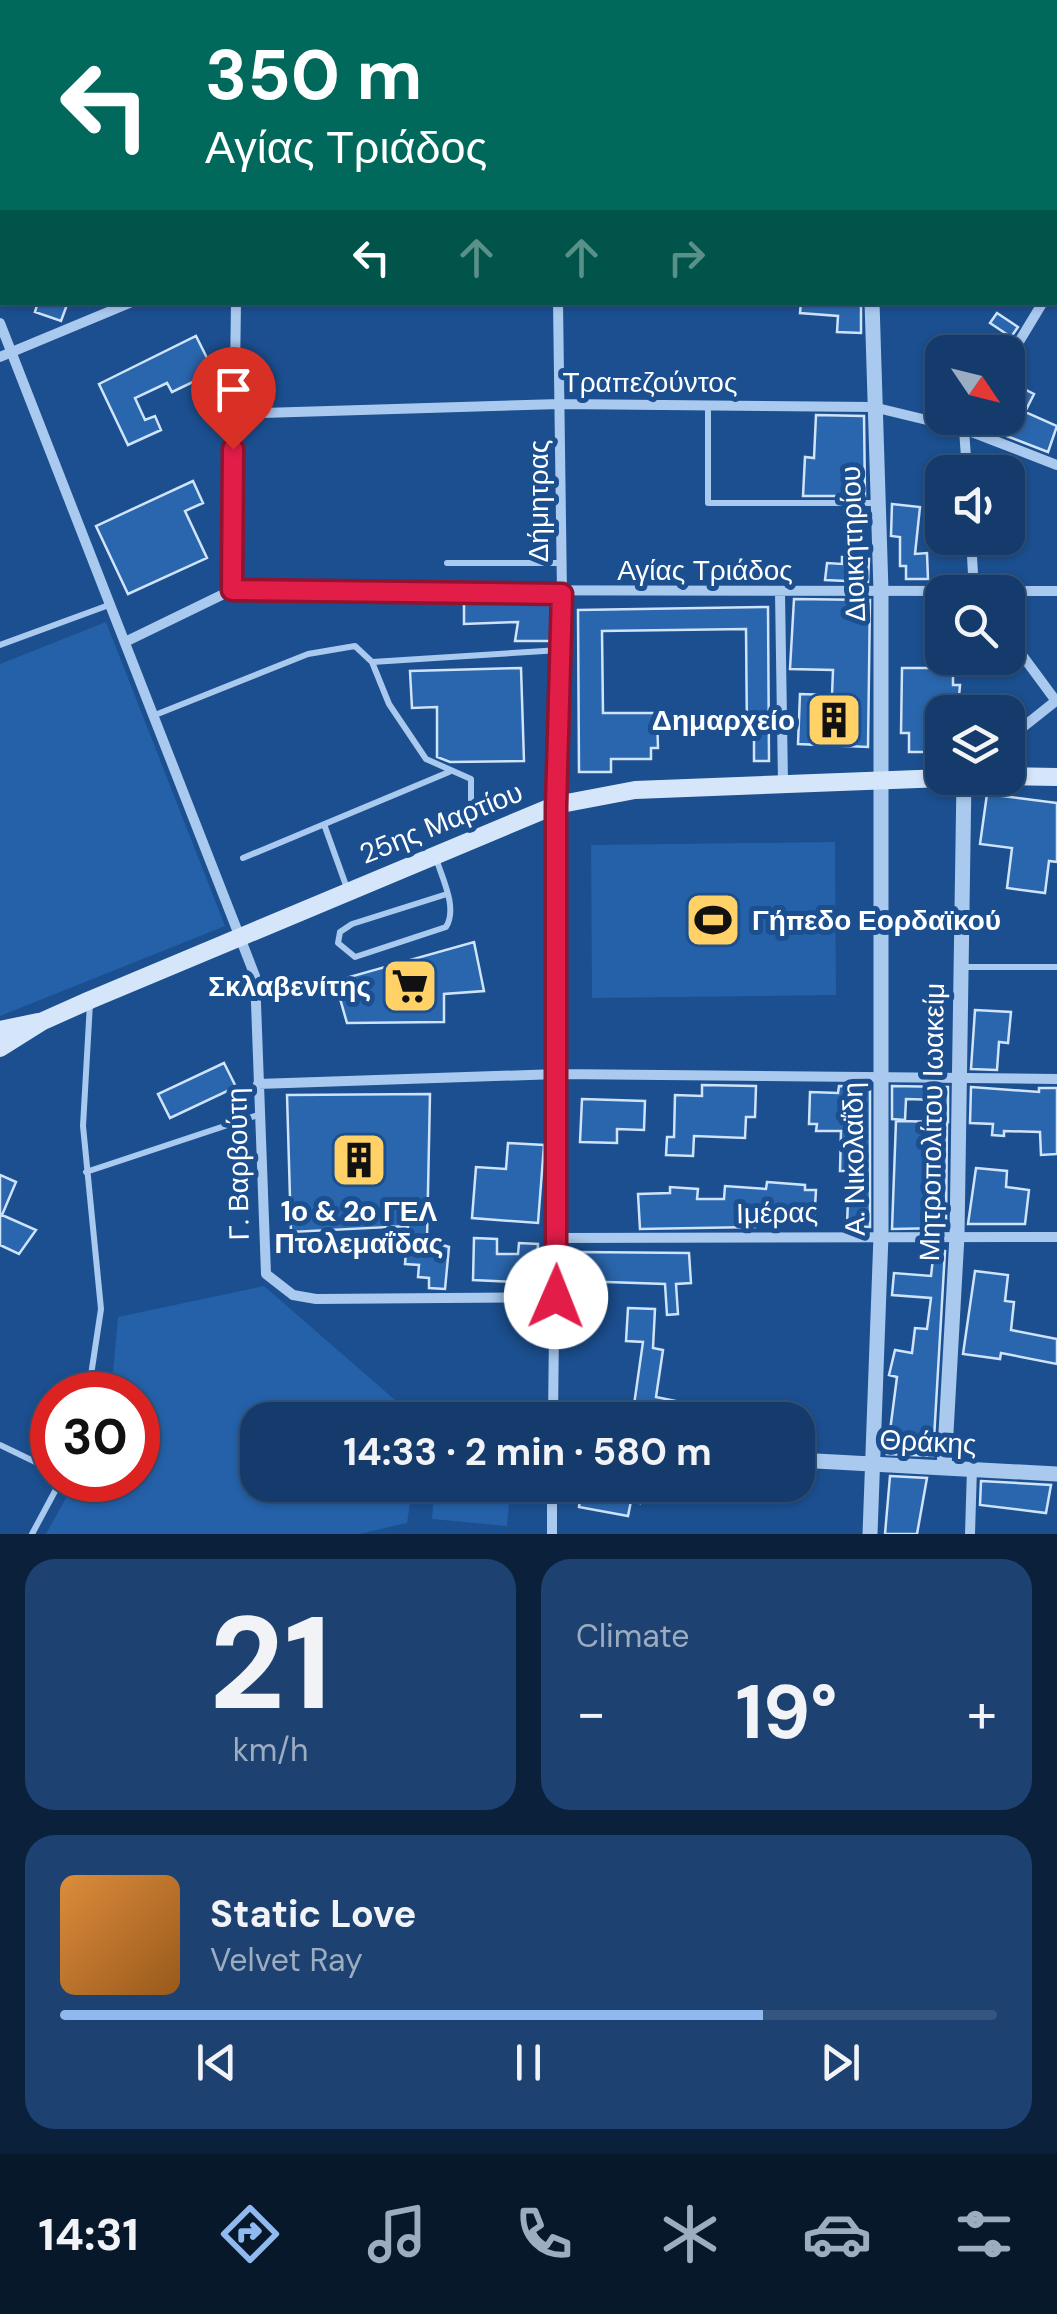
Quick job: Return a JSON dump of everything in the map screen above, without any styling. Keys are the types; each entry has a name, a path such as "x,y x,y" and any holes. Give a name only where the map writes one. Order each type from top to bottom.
{"main road":[{"path":"1025,776 1057,777"},
{"name":"25ης Μαρτίου","path":"43,1021 556,806 635,790 925,780"},
{"path":"0,1030 43,1021"},
{"path":"0,1048 43,1021"}],"street":[{"path":"6,355 125,305"},
{"path":"232,590 236,305"},
{"name":"Δήμητρας","path":"553,1402 558,1238 556,806 562,594 558,305"},
{"name":"Διοικητηρίου","path":"872,305 881,591 878,784"},
{"path":"1024,335 1042,305"},
{"name":"Γ. Βαρβούτη","path":"0,323 6,355 155,715 255,976 262,1257 266,1274 276,1286 316,1299 556,1297"},
{"name":"Τραπεζούντος","path":"233,414 560,404 708,405 873,407 925,420"},
{"name":"Τραπεζούντος","path":"977,435 1057,465"},
{"name":"Αγίας Τριάδος","path":"125,642 232,590 562,594 925,591"},
{"name":"Αγίας Τριάδος","path":"1025,591 1057,591"},
{"path":"780,593 783,783"},
{"path":"1025,659 1057,701 1025,726"},
{"name":"Α. Νικολαΐδη","path":"870,1534 881,1234 878,784"},
{"name":"Μητροπολίτου Ιωακείμ","path":"944,1468 957,1236 963,795"},
{"path":"258,1084 558,1074 1057,1079"},
{"name":"Ιμέρας","path":"558,1238 881,1234 1057,1237"},
{"name":"Θράκης","path":"815,1461 1057,1474"},
{"path":"970,1534 972,1468"},
{"path":"552,1502 552,1534"}],"lane":[{"path":"708,405 708,504 877,503"},
{"path":"447,563 561,562"},
{"path":"0,645 109,604"},
{"path":"155,715 328,648 355,646 372,662 388,704 426,759 450,772 466,775 473,783 471,839"},
{"path":"372,662 560,650"},
{"path":"244,858 450,772"},
{"path":"324,827 348,891"},
{"path":"434,854 446,894 451,919 438,932 355,957 338,943 340,932 352,924 446,894"},
{"path":"958,967 1057,967"},
{"path":"90,1000 83,1126 101,1309 91,1372"},
{"path":"86,1172 258,1115"},
{"path":"0,1445 30,1459"},
{"path":"32,1534 50,1502"}],"shaded area":[{"path":"106,622 225,926 0,1016 0,664"},
{"name":"Γήπεδο Εορδαϊκού","path":"835,842 836,995 592,998 591,845"},
{"path":"264,1286 397,1402 240,1402 240,1502 410,1502 407,1523 359,1534 46,1534 64,1502 160,1502 160,1372 113,1372 118,1317"},
{"path":"434,1502 509,1502 507,1526 432,1519"}],"building":[{"path":"37,305 67,305 61,321 35,312"},
{"path":"801,305 861,305 861,333 837,332 838,316 800,313"},
{"path":"997,313 1018,327 1008,335 990,323"},
{"path":"196,336 214,372 172,392 167,383 135,398 145,420 155,416 161,430 128,445 99,384"},
{"path":"1025,390 1034,394 1025,412"},
{"path":"1025,412 1057,426 1048,452 1004,435 1025,435"},
{"path":"816,415 864,416 865,496 803,496 805,457 814,458"},
{"path":"193,481 203,503 185,511 207,558 128,594 96,526"},
{"path":"892,504 920,507 915,554 927,555 925,579 906,579 906,566 900,566 900,537 891,536"},
{"path":"842,557 869,559 868,582 825,580 827,563 842,564"},
{"path":"794,599 870,600 868,747 798,744 800,694 832,695 833,670 790,669"},
{"path":"553,600 550,641 515,641 518,622 464,624 464,601"},
{"path":"768,607 769,761 754,761 754,734 747,734 746,629 602,631 603,713 657,713 658,748 651,748 651,759 611,759 611,772 579,772 578,610"},
{"path":"521,668 524,761 450,762 437,757 437,707 412,708 410,671"},
{"path":"902,668 925,668 925,675 953,675 953,685 960,685 959,695 925,695 925,752 909,752 909,733 901,733"},
{"path":"987,795 1057,803 1057,862 1049,861 1045,893 1007,888 1012,848 980,844"},
{"name":"Σκλαβενίτης","path":"474,942 484,991 444,994 444,1022 347,1023 335,981"},
{"path":"975,1010 1011,1012 1008,1043 999,1042 997,1070 971,1069"},
{"path":"224,1063 236,1087 170,1118 158,1094"},
{"path":"702,1085 756,1086 755,1117 746,1117 745,1138 694,1136 693,1156 666,1155 667,1137 674,1137 675,1095 702,1096"},
{"path":"839,1086 870,1087 870,1227 847,1226 849,1171 840,1171 841,1131 816,1131 817,1124 809,1124 810,1092 838,1093"},
{"path":"892,1086 948,1087 948,1122 939,1121 940,1100 906,1099 905,1120 892,1119"},
{"path":"971,1087 1039,1092 1039,1088 1057,1088 1057,1154 1041,1155 1040,1132 1004,1131 1004,1136 992,1135 993,1124 970,1123"},
{"name":"1ο & 2ο ΓΕΛ Πτολεμαΐδας","path":"430,1094 427,1240 449,1247 445,1289 429,1288 429,1278 418,1277 419,1265 405,1264 408,1226 291,1232 287,1095"},
{"path":"582,1099 645,1101 644,1130 617,1129 617,1143 580,1142"},
{"path":"896,1121 947,1122 946,1228 892,1229"},
{"path":"508,1143 544,1145 538,1223 472,1218 476,1167 506,1169"},
{"path":"976,1168 1007,1171 1006,1187 1029,1190 1025,1224 968,1224"},
{"path":"0,1175 16,1182 2,1215 36,1230 19,1254 0,1245"},
{"path":"767,1182 805,1185 805,1190 816,1190 814,1223 756,1219 755,1227 640,1229 638,1194 670,1193 670,1187 698,1189 697,1199 724,1199 725,1186 766,1189"},
{"path":"474,1238 497,1239 497,1254 518,1254 519,1243 538,1244 537,1262 545,1262 545,1276 534,1276 534,1283 473,1280"},
{"path":"934,1249 945,1251 933,1456 887,1454 897,1377 889,1375 895,1350 912,1353 915,1328 927,1329 931,1298 892,1295 894,1273 931,1276"},
{"path":"580,1252 689,1253 691,1283 676,1284 678,1314 667,1315 665,1284 578,1281"},
{"path":"975,1271 1008,1275 1005,1301 1014,1302 1011,1330 1057,1339 1057,1364 1001,1353 1000,1359 963,1354"},
{"path":"628,1308 655,1309 653,1348 663,1350 656,1397 680,1402 634,1402 643,1342 626,1341"},
{"path":"890,1476 927,1478 917,1534 885,1534"},
{"path":"981,1481 1051,1485 1046,1513 980,1505"},
{"path":"580,1502 631,1502 628,1516 579,1507"}],"place":[{"name":"Δημαρχείο","path":"834,720"},
{"name":"Γήπεδο Εορδαϊκού","path":"713,920"},
{"name":"Σκλαβενίτης","path":"410,986"},
{"name":"1ο & 2ο ΓΕΛ Πτολεμαΐδας","path":"359,1160"}],"route":[{"path":"233,449 232,590 562,594 556,806 556,1297"}]}
